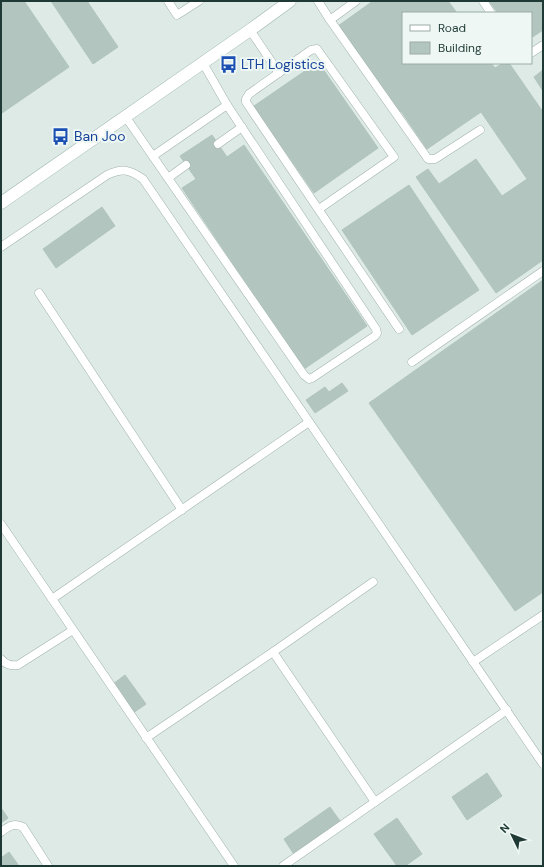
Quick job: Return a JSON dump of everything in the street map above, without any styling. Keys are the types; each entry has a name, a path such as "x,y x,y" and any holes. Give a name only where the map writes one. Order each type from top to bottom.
{"main road":[{"path":"1,203 250,30 287,2"}],"lane":[{"path":"168,1 177,15 199,1"},
{"path":"318,1 428,159 435,159 480,130"},
{"path":"330,20 356,1"},
{"path":"483,1 490,12"},
{"path":"250,30 279,73"},
{"path":"532,52 543,45"},
{"path":"319,209 394,157 317,49 311,50 249,94 246,97 246,102 399,329"},
{"path":"125,116 307,378 312,378 375,336 377,333 376,328 227,105 203,63"},
{"path":"153,156 227,105"},
{"path":"218,144 242,127"},
{"path":"168,178 186,165"},
{"path":"1,247 116,170 123,170 137,175 143,180 543,764"},
{"path":"412,362 543,271"},
{"path":"39,293 182,510"},
{"path":"52,600 309,422"},
{"path":"1,524 234,866"},
{"path":"146,738 373,582"},
{"path":"474,662 543,615"},
{"path":"1,659 11,666 18,665 73,630"},
{"path":"273,652 375,802"},
{"path":"283,866 507,710"},
{"path":"1,832 10,825 15,824 23,827 48,866"}],"building":[{"path":"1,1 24,1 69,67 2,113 1,111"},
{"path":"51,1 87,1 118,47 93,64"},
{"path":"373,1 448,1 456,12 402,12 402,64 492,64 495,68 501,64 510,64 543,112 543,260 496,293 416,177 428,169 439,184 476,159 502,196 527,179 481,112 427,149 401,111 398,113 338,26"},
{"path":"489,1 543,1 543,30 532,37 532,12 497,12"},
{"path":"318,62 378,148 314,193 254,106"},
{"path":"543,70 543,91 534,77"},
{"path":"212,135 227,157 244,145 367,326 304,369 182,188 196,179 180,156"},
{"path":"409,185 479,290 412,335 342,230"},
{"path":"102,207 115,226 56,268 43,249"},
{"path":"543,280 543,592 515,611 369,403"},
{"path":"342,383 348,391 315,413 306,400 325,387 329,392"},
{"path":"125,675 146,704 133,713 113,684"},
{"path":"487,773 502,796 467,820 452,797"},
{"path":"330,807 340,821 293,853 284,839"},
{"path":"1,808 8,818 1,823"},
{"path":"397,818 422,854 405,866 397,866 374,834"},
{"path":"9,852 19,866 1,866 1,858"}],"place":[{"name":"LTH Logistics","path":"228,64"},
{"name":"Ban Joo","path":"61,136"}]}
